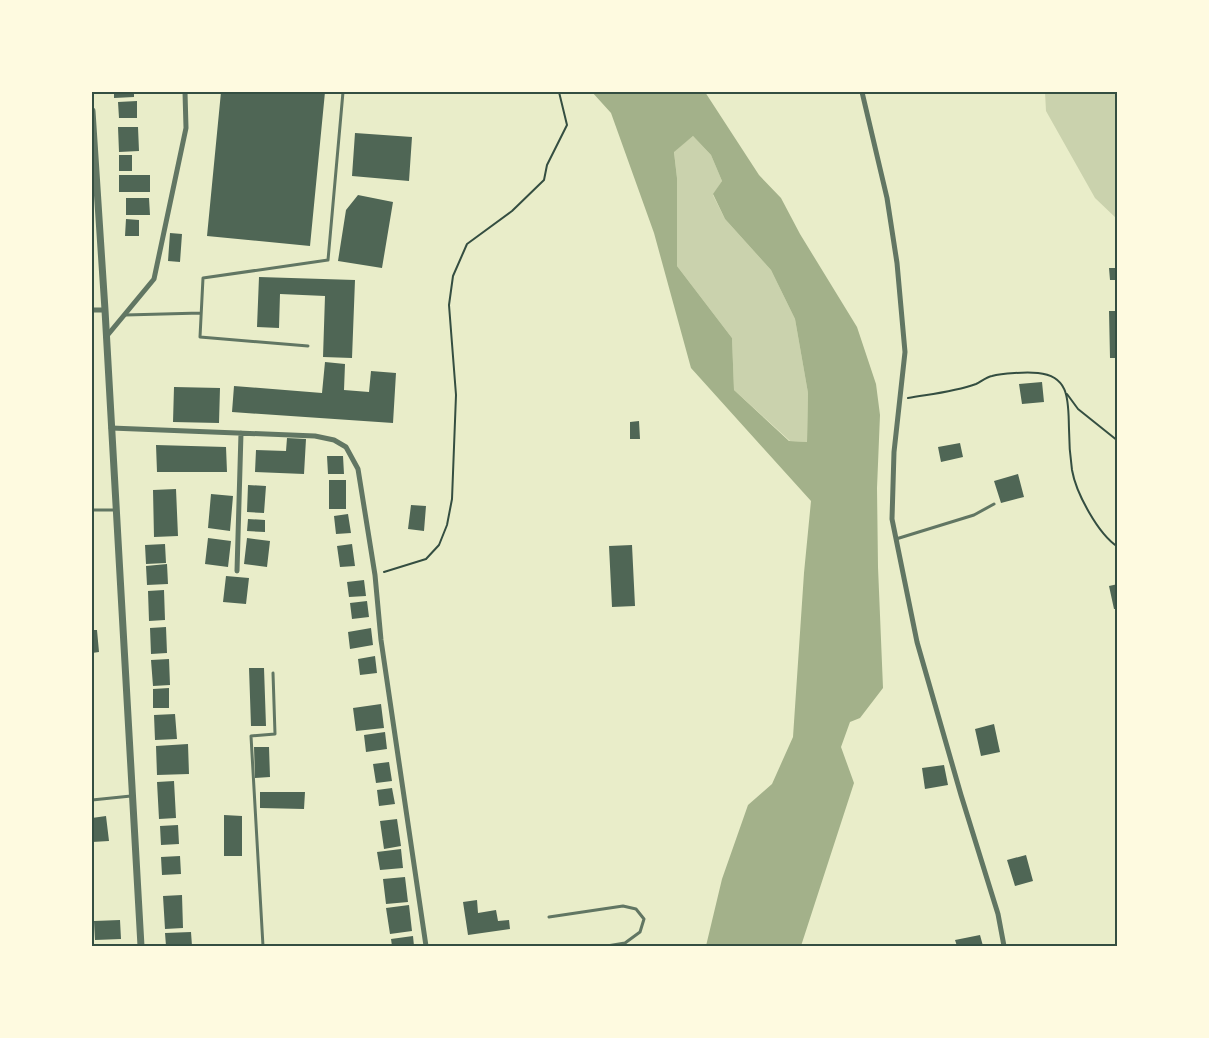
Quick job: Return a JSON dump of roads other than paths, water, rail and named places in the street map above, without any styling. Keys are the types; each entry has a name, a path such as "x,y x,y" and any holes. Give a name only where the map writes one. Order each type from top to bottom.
{"street":[{"path":"106,337 154,279 186,128 185,92"},
{"path":"862,92 887,198 897,263 905,352 893,463 892,519 917,642 998,914 1004,946"},
{"path":"92,111 93,159 105,310 141,946"},
{"path":"92,310 105,310"},
{"path":"111,428 315,436 334,440 346,447 357,469 375,575 381,640 426,946"},
{"path":"237,571 241,433"}],"lane":[{"path":"308,346 200,337 203,278 328,260 343,92"},
{"path":"125,315 201,313"},
{"path":"896,539 974,515 994,504"},
{"path":"92,510 116,510"},
{"path":"263,946 251,736 275,734 273,673"},
{"path":"92,800 133,796"},
{"path":"549,917 623,906 636,909 644,919 640,932 625,943 607,946"}]}
